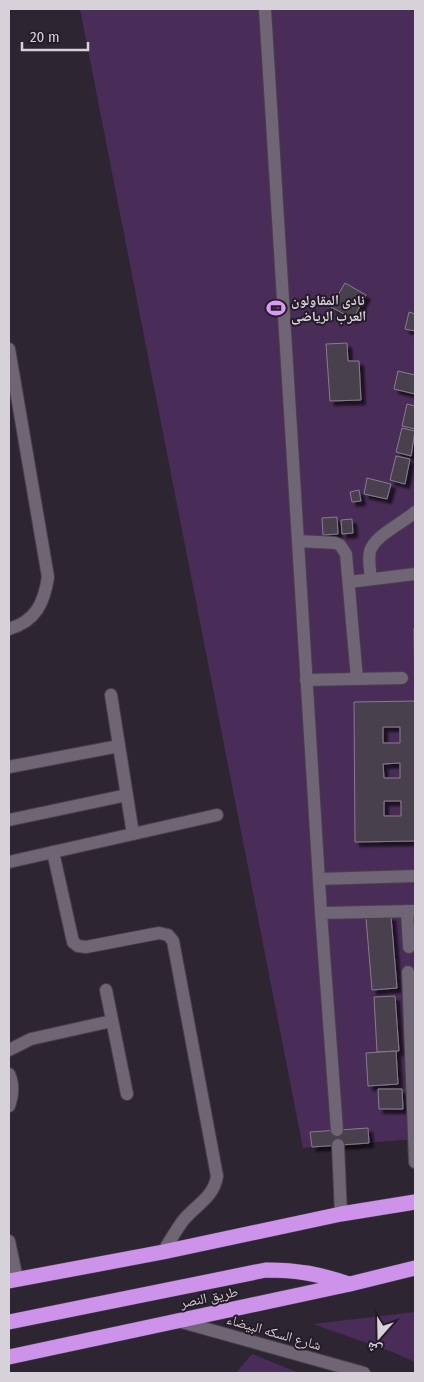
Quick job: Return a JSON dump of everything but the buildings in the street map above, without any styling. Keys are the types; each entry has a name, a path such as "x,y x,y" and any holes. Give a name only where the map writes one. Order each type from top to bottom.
{"highway":[{"path":"13,1280 163,1252 341,1214 415,1202"},
{"name":"طريق النصر","path":"9,1357 350,1284 415,1268"},
{"path":"9,1322 266,1270 295,1270 323,1275 350,1284"}],"street":[{"path":"265,9 306,680 337,1130"},
{"path":"9,349 48,577 45,597 35,614 18,626 9,629"},
{"path":"371,579 370,551 374,544 415,512"},
{"path":"298,541 334,543 340,545 346,554 356,679"},
{"path":"349,582 415,574"},
{"path":"306,680 402,678"},
{"path":"111,695 133,834"},
{"path":"9,767 119,746"},
{"path":"9,820 127,795"},
{"path":"9,862 217,815"},
{"path":"53,852 72,942 78,946 86,947 159,933 168,935 173,941 217,1176 216,1183 208,1197 182,1222 163,1252"},
{"path":"319,879 415,876"},
{"path":"321,913 411,911 409,947"},
{"path":"408,972 415,1162"},
{"path":"106,990 127,1094"},
{"path":"9,1050 31,1039 112,1020"},
{"path":"9,1074 13,1086 9,1106"},
{"path":"338,1145 341,1214"},
{"path":"9,1241 13,1280"},
{"name":"شارع السكه البيضاء","path":"176,1320 364,1373"}],"shaded area":[{"name":"نادى المقاولون العرب الرياضى","path":"80,9 415,9 415,1139 303,1148"},
{"path":"415,1312 415,1362 313,1324"},
{"path":"252,1354 299,1373 236,1373"}],"place":[{"name":"نادى المقاولون العرب الرياضى","path":"276,308"}]}
